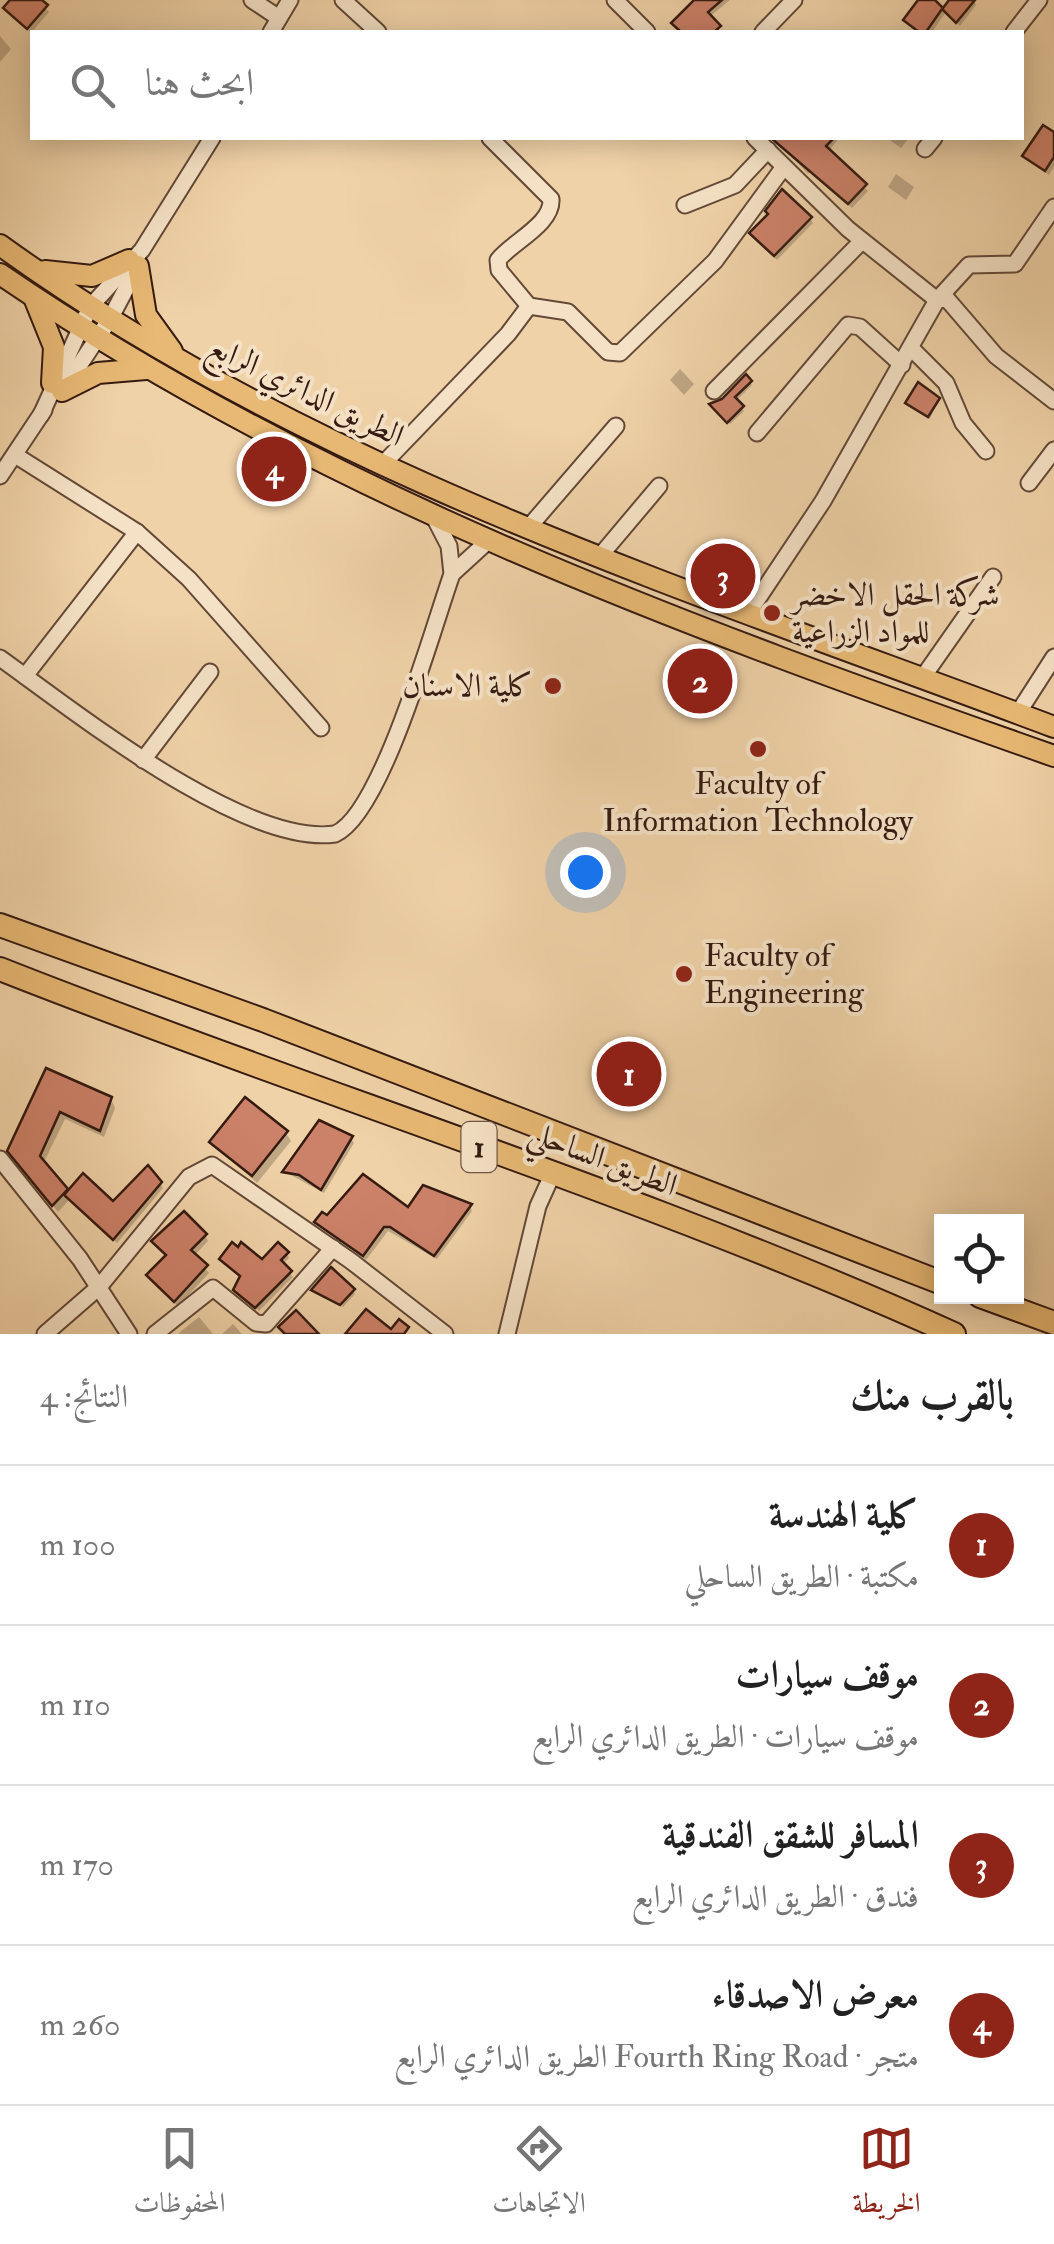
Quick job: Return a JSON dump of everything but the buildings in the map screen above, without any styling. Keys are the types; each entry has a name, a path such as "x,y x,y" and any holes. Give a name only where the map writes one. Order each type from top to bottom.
{"highway":[{"name":"الطريق الساحلي","path":"0,924 263,1020 846,1243 932,1280"},
{"name":"الطريق الساحلي","path":"0,969 196,1046 553,1173 954,1334"},
{"path":"826,1280 850,1266 846,1243"},
{"path":"908,1313 901,1290 912,1278 932,1280"},
{"path":"1002,1304 1054,1323"}],"main road":[{"name":"الطريق الدائري الرابع","path":"0,245 192,370 383,464 600,556 1054,727"},
{"path":"32,268 69,276 92,276 136,259 146,315 192,370"},
{"path":"0,274 146,368 436,519 608,590 1054,756"},
{"path":"31,294 54,347 57,387 98,372 146,368"},
{"path":"1026,746 1054,769"}],"street":[{"path":"252,0 275,25 290,0"},
{"path":"342,0 376,30"},
{"path":"615,0 646,30"},
{"path":"765,30 794,0"},
{"path":"1016,30 1039,0"},
{"path":"0,476 57,387 98,339 136,259 211,140"},
{"path":"492,140 551,199 552,207 498,260 499,270 528,306 560,307 584,323 608,352 620,353 715,261 783,168"},
{"path":"757,140 862,241 937,300 947,299 958,306 996,356 1054,401"},
{"path":"685,205 736,185 768,150"},
{"path":"748,612 823,501 937,300 969,265 1015,264 1054,207"},
{"path":"714,391 862,241"},
{"path":"57,387 78,327 90,307 136,259"},
{"path":"383,464 508,334 528,306"},
{"path":"757,433 848,325 860,327 902,365"},
{"path":"910,348 946,383 963,423 986,451"},
{"path":"529,527 616,426"},
{"path":"1029,483 1054,450"},
{"path":"15,455 137,532 189,579 320,728"},
{"path":"600,556 659,486"},
{"path":"0,658 142,760 205,796 311,834 345,829 368,802 382,772 452,574 449,546 436,519"},
{"path":"24,676 137,532"},
{"path":"452,574 488,542"},
{"path":"923,678 993,577"},
{"path":"1018,713 1054,657"},
{"path":"142,760 210,672"},
{"path":"0,1159 99,1287 130,1334"},
{"path":"45,1334 99,1287 190,1177 204,1166 220,1169 445,1334"},
{"path":"508,1334 538,1206 553,1173"},
{"path":"155,1334 213,1288 256,1323 266,1324 332,1248"}],"place":[{"name":"معرض الاصدقاء","path":"274,469"},
{"name":"المسافر للشقق الفندقية","path":"723,576"},
{"name":"شركة الحقل الاخضر للمواد الزراعية","path":"772,613"},
{"name":"موقف سيارات","path":"700,681"},
{"name":"كلية الاسنان","path":"553,686"},
{"name":"Faculty of Information Technology","path":"758,749"},
{"name":"Faculty of Engineering","path":"684,974"},
{"name":"كلية الهندسة","path":"629,1074"}]}
